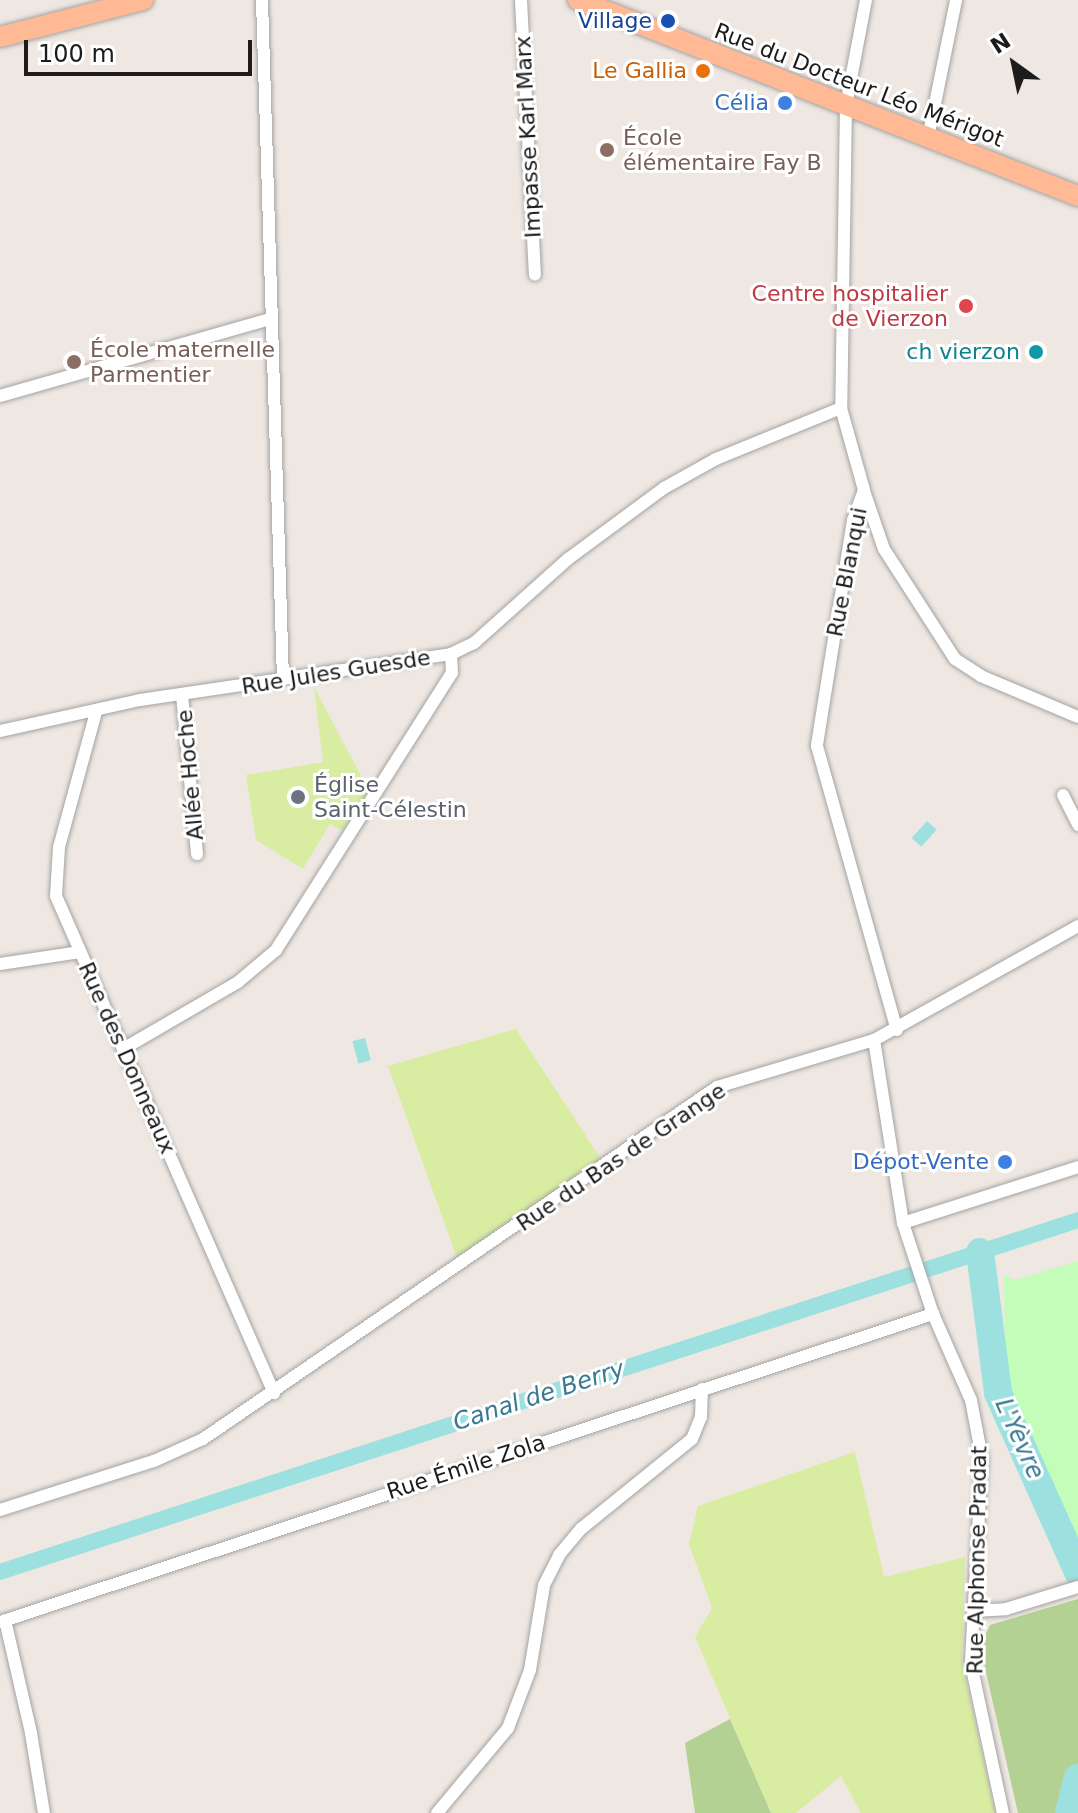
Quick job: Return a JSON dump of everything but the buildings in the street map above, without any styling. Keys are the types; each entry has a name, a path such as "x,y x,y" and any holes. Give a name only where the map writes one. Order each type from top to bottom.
{"main road":[{"path":"0,37 143,0"},
{"name":"Rue du Docteur Léo Mérigot","path":"578,0 1078,196"}],"street":[{"path":"262,0 283,680"},
{"name":"Impasse Karl Marx","path":"521,0 535,275"},
{"name":"Rue Blanqui","path":"866,0 846,105 841,408 864,490 853,520 817,746 897,1030"},
{"path":"928,138 956,0"},
{"path":"0,396 271,319"},
{"name":"Rue Jules Guesde","path":"0,731 140,700 451,654 474,643 568,559 664,488 716,459 841,408"},
{"path":"864,490 884,549 955,659 981,676 1078,717"},
{"path":"123,1049 238,982 276,950 452,673 451,654"},
{"name":"Allée Hoche","path":"182,695 197,854"},
{"name":"Rue des Donneaux","path":"96,712 59,847 56,896 274,1393"},
{"path":"1063,795 1078,825"},
{"name":"Rue du Bas de Grange","path":"0,1510 154,1461 203,1439 717,1087 874,1040 897,1030 1078,926"},
{"path":"0,964 80,952"},
{"name":"Rue Alphonse Pradat","path":"874,1040 903,1223 933,1314 971,1400 982,1458 971,1664 1003,1813"},
{"path":"903,1223 1078,1167"},
{"name":"Rue Émile Zola","path":"2,1621 933,1314"},
{"path":"437,1813 508,1728 530,1670 544,1585 559,1555 582,1528 692,1439 701,1417 702,1389"},
{"path":"973,1611 1006,1609 1078,1587"},
{"path":"2,1621 31,1733 44,1813"}],"green space":[{"path":"314,687 369,791 342,831 330,824 303,869 256,840 246,775 323,762"},
{"path":"516,1029 601,1159 457,1258 388,1066"},
{"path":"1078,1261 1078,1543 1013,1426 1005,1341 1004,1275 1016,1280"},
{"path":"855,1452 884,1577 965,1557 962,1662 995,1813 861,1813 841,1776 796,1813 771,1813 695,1637 712,1608 689,1544 698,1506"},
{"path":"1078,1599 1078,1813 1018,1813 980,1646 990,1625"},
{"path":"730,1719 771,1813 695,1813 685,1743"}],"water":[{"path":"927,821 937,830 921,847 912,838"},
{"path":"365,1038 371,1060 358,1064 352,1041"}],"waterway":[{"name":"Canal de Berry","path":"0,1572 1078,1220"},
{"name":"L'Yèvre","path":"980,1252 998,1393 1078,1572"},
{"name":"L'Yèvre","path":"1069,1813 1078,1778"}],"place":[{"name":"Village","path":"668,21"},
{"name":"Le Gallia","path":"703,71"},
{"name":"Célia","path":"785,103"},
{"name":"École élémentaire Fay B","path":"607,150"},
{"name":"Centre hospitalier de Vierzon","path":"966,306"},
{"name":"ch vierzon","path":"1036,352"},
{"name":"École maternelle Parmentier","path":"74,362"},
{"name":"Église Saint-Célestin","path":"298,797"},
{"name":"Dépot-Vente","path":"1005,1162"}]}
